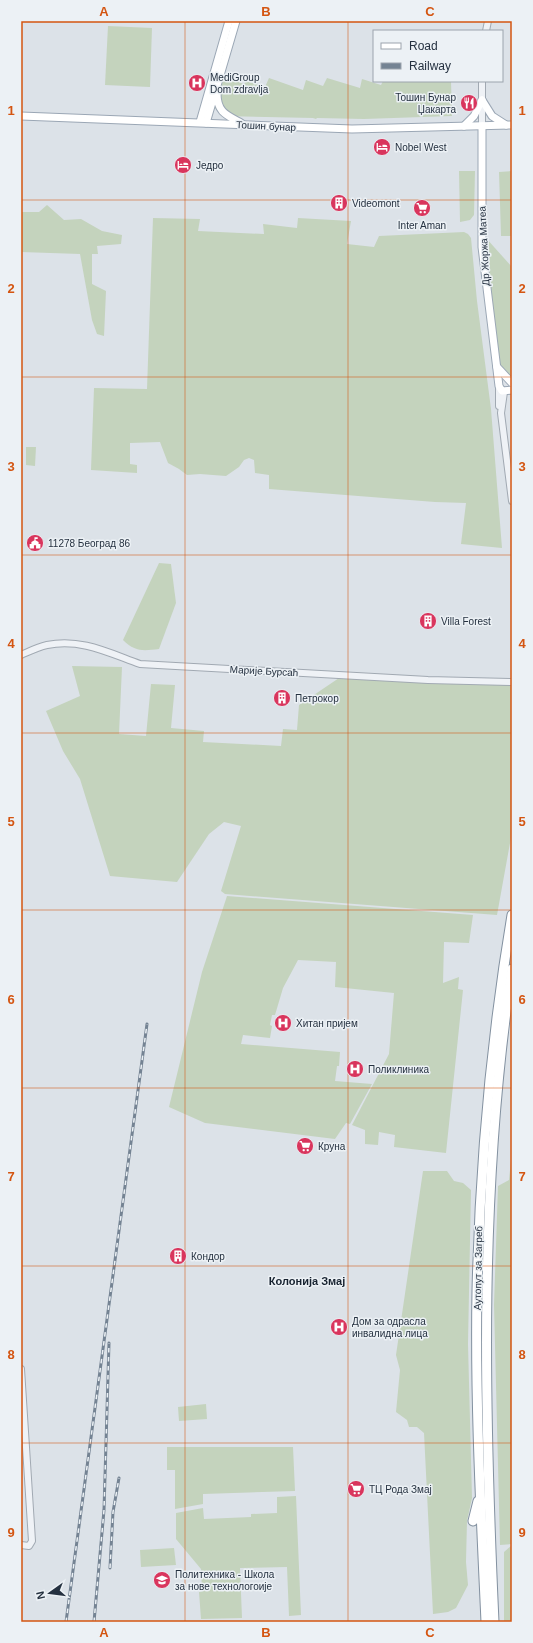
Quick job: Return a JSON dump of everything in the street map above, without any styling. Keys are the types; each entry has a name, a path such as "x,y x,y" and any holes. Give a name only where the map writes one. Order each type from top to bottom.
{"highway":[{"name":"Аутопут за Загреб","path":"486,1622 480,1486 477,1336 480,1202 490,1076 500,990 512,915"},
{"name":"Аутопут за Загреб","path":"494,1622 487,1414 486,1280 493,1132 499,1069 512,969"},
{"path":"473,1521 480,1486"}],"main road":[{"path":"203,123 229,21"},
{"path":"203,123 217,87 236,21"},
{"path":"217,87 217,102 222,111 245,125"},
{"path":"482,100 492,116 506,125 482,138 464,126 474,116 482,100"},
{"name":"Тошин бунар","path":"21,116 352,129 506,125"},
{"name":"Др Жоржа Матеа","path":"482,126 482,247 496,365 507,386"}],"street":[{"path":"482,82 482,126"},
{"name":"Др Жоржа Матеа","path":"507,386 501,413 512,501"},
{"name":"Марије Бурсаћ","path":"23,654 47,645 78,643 98,648 140,664 428,680 512,682"},
{"path":"21,1369 32,1536 32,1543 29,1546 21,1545"}],"green space":[{"path":"108,26 152,28 150,87 105,85"},
{"path":"224,77 244,84 246,81 265,87 269,78 303,90 306,80 323,86 327,78 360,88 362,79 381,85 382,82 451,82 452,116 316,119 222,116 214,107"},
{"path":"459,171 475,171 474,215 470,220 460,222"},
{"path":"512,171 512,236 501,236 499,172"},
{"path":"47,205 64,220 81,219 102,231 122,235 121,244 97,246 98,254 92,254 92,284 106,291 104,336 97,334 92,320 80,254 21,252 21,212 39,212"},
{"path":"153,218 200,219 198,231 264,234 263,224 297,228 298,218 351,221 347,244 374,247 379,236 464,232 468,234 471,238 477,301 491,409 502,548 461,544 466,503 435,502 269,489 269,475 255,473 254,460 249,458 244,460 239,467 226,476 200,474 187,475 168,463 160,442 130,443 130,464 137,465 137,473 91,470 94,388 147,389"},
{"path":"486,238 512,267 512,381 500,369 487,262"},
{"path":"26,447 36,447 35,466 26,465"},
{"path":"159,563 171,564 176,603 159,649 135,649 123,640"},
{"path":"72,666 122,667 119,734 146,736 151,684 175,685 171,728 204,731 203,742 281,746 283,729 297,730 299,705 339,678 512,682 512,832 497,915 225,894 221,891 241,826 224,822 209,834 177,882 110,876 80,779 63,751 46,711 80,696"},
{"path":"227,896 473,915 469,943 444,942 443,983 459,977 458,989 463,990 446,1153 394,1147 395,1135 379,1132 378,1145 365,1144 365,1130 352,1125 389,1054 394,993 335,987 336,962 298,960 283,988 275,1015 272,1015 270,1038 243,1035 241,1044 340,1052 339,1066 337,1066 335,1081 372,1084 350,1124 346,1123 335,1139 205,1123 169,1107 202,972"},
{"path":"512,1151 512,1544 500,1545 494,1305 498,1186 509,1180"},
{"path":"423,1171 447,1171 454,1181 463,1183 471,1190 468,1344 472,1498 467,1521 466,1562 468,1585 456,1608 448,1612 433,1614 424,1433 417,1427 409,1427 407,1420 396,1412 400,1370 396,1355"},
{"path":"206,1404 207,1419 179,1421 178,1407"},
{"path":"167,1447 293,1447 295,1491 203,1494 203,1504 175,1509 175,1470 167,1470"},
{"path":"296,1496 301,1615 289,1616 287,1567 240,1568 242,1618 201,1619 199,1592 202,1591 201,1569 176,1539 176,1513 203,1508 204,1519 251,1517 251,1514 277,1513 277,1497"},
{"path":"511,1546 512,1622 504,1622 504,1552"},
{"path":"174,1548 176,1565 141,1567 140,1550"}],"railway":[{"path":"66,1622 147,1024"},
{"path":"94,1622 104,1510 109,1343"},
{"path":"110,1568 113,1512 119,1478"}],"place":[{"name":"MediGroup Dom zdravlja","path":"197,83"},
{"name":"Тошин Бунар Џакарта","path":"469,103"},
{"name":"Nobel West","path":"382,147"},
{"name":"Једро","path":"183,165"},
{"name":"Videomont","path":"339,203"},
{"name":"Inter Aman","path":"422,208"},
{"name":"11278 Београд 86","path":"35,543"},
{"name":"Villa Forest","path":"428,621"},
{"name":"Петрокор","path":"282,698"},
{"name":"Хитан пријем","path":"283,1023"},
{"name":"Поликлиника","path":"355,1069"},
{"name":"Круна","path":"305,1146"},
{"name":"Кондор","path":"178,1256"},
{"name":"Дом за одрасла инвалидна лица","path":"339,1327"},
{"name":"ТЦ Рода Змај","path":"356,1489"},
{"name":"Политехника - Школа за нове технологоије","path":"162,1580"}],"district":[{"name":"Колонија Змај","path":"307,1281"}]}
